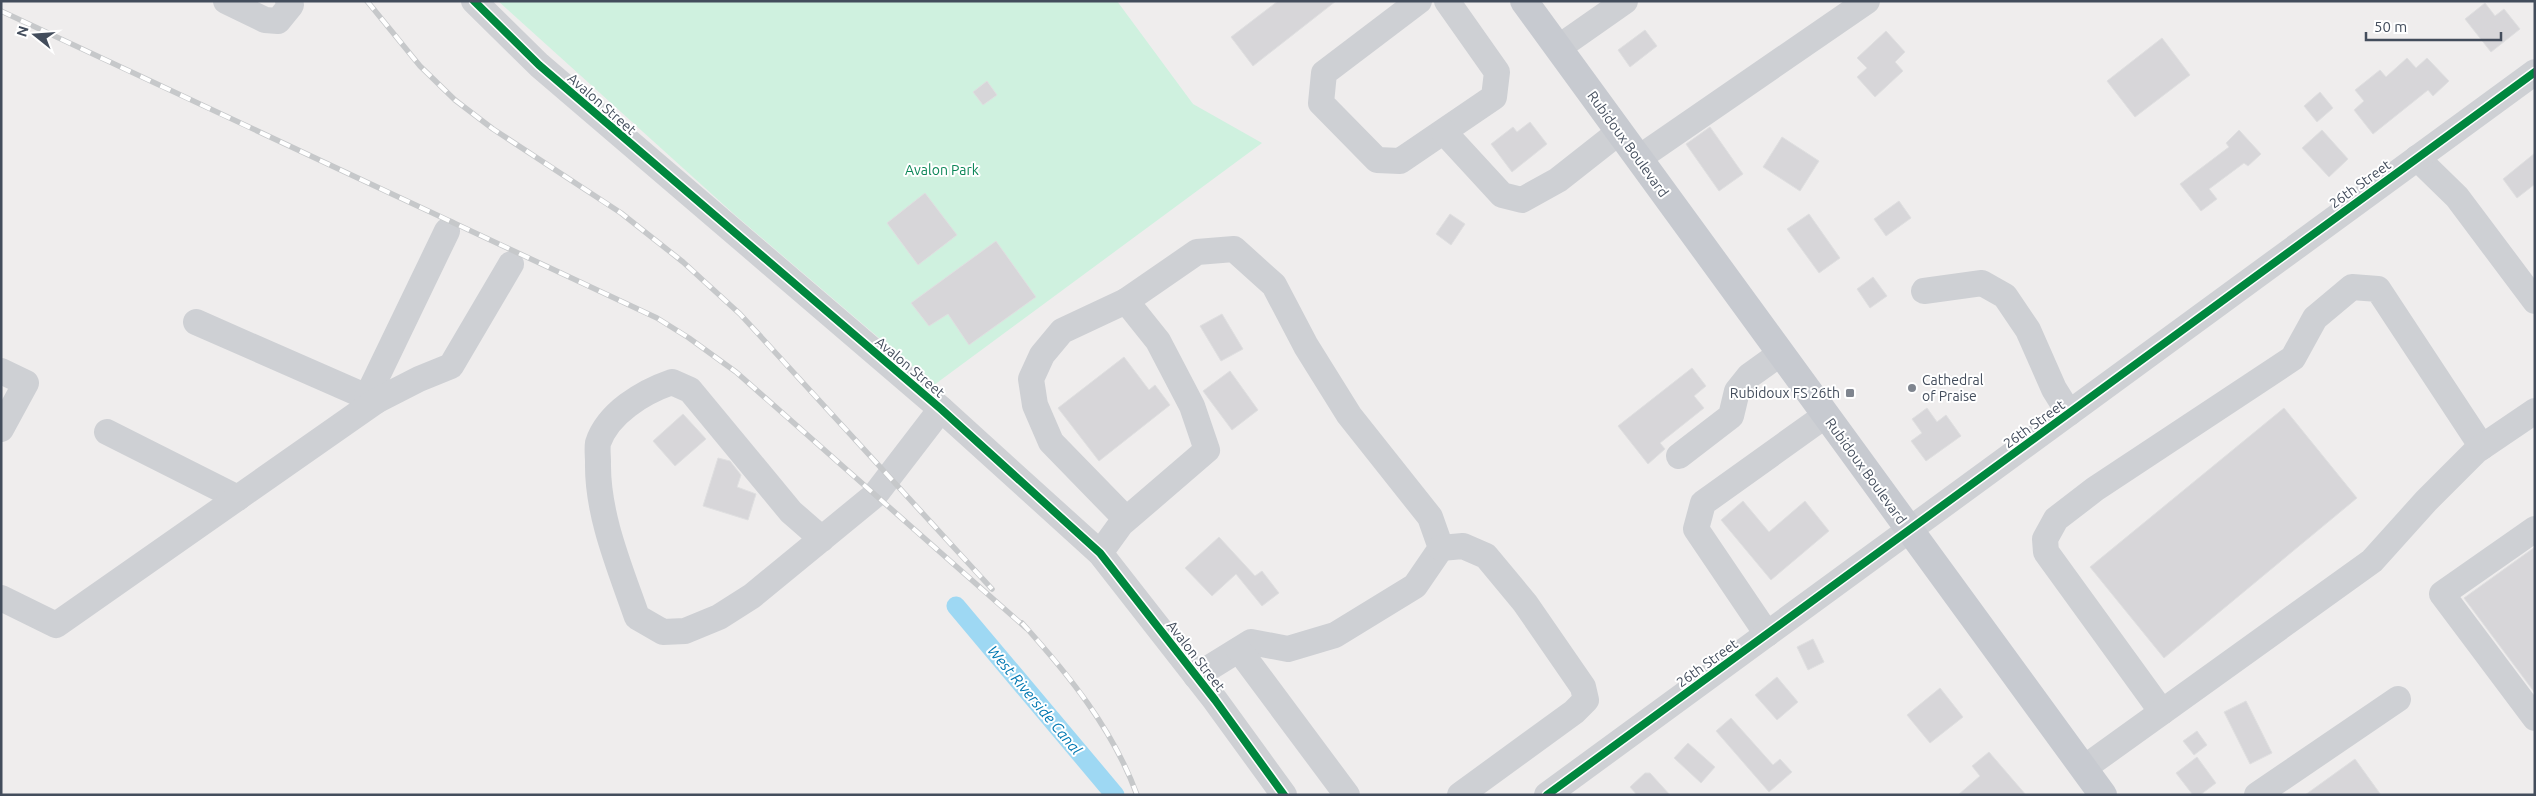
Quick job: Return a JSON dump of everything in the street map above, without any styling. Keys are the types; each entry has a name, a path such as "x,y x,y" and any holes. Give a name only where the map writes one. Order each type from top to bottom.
{"main road":[{"name":"Rubidoux Boulevard","path":"1524,1 2103,795"}],"street":[{"path":"226,1 266,20 278,21 291,5 288,1"},
{"name":"Avalon Street","path":"474,1 554,78 941,409 1100,553 1196,676 1284,795"},
{"path":"1418,1 1324,72 1321,103 1377,160 1400,160 1494,97 1497,72 1447,1"},
{"path":"1638,158 1868,1"},
{"path":"1558,48 1611,5"},
{"name":"26th Street","path":"1547,795 2535,72"},
{"path":"1444,132 1502,195 1522,200 1558,180 1619,132"},
{"path":"2418,158 2457,197 2535,300"},
{"path":"372,399 446,231"},
{"path":"1126,519 1051,442 1035,405 1031,379 1042,355 1062,331 1126,301 1197,252 1234,249 1274,285 1306,346 1349,415 1430,517 1441,548"},
{"path":"1,598 56,625 238,498 372,399 451,366 511,264"},
{"path":"1924,291 1982,283 2005,296 2028,330 2054,389 2069,413"},
{"path":"2162,712 2046,552 2045,538 2056,519 2095,489 2293,358 2315,318 2352,287 2378,289 2482,446"},
{"path":"1100,553 1126,519 1207,450 1192,406 1158,341 1126,301"},
{"path":"196,322 372,399"},
{"path":"1679,456 1731,416 1738,391 1749,376 1780,353"},
{"path":"1,370 26,382 1,429"},
{"path":"822,539 790,512 690,390 672,382 656,388 612,417 598,444 597,482 610,536 637,617 663,632 685,631 719,617 752,596 822,539 876,495 941,409"},
{"path":"2084,768 2372,561 2426,501 2482,446 2535,411"},
{"path":"1767,634 1696,529 1703,503 1826,415"},
{"path":"107,432 238,498"},
{"path":"2535,530 2442,594 2535,718"},
{"path":"1441,548 1462,546 1486,556 1525,603 1583,687 1586,700 1574,712 1460,795"},
{"path":"1196,676 1251,642 1288,649 1335,635 1416,586 1441,548"},
{"path":"1239,650 1347,795"},
{"path":"2257,795 2398,700"}],"green space":[{"name":"Avalon Park","path":"498,1 1117,1 1193,104 1262,143 934,385 735,215"}],"building":[{"path":"1278,1 1336,1 1253,66 1231,37"},
{"path":"2485,3 2495,16 2504,9 2520,29 2491,52 2465,19"},
{"path":"1645,30 1657,46 1630,67 1618,50"},
{"path":"1886,31 1905,52 1895,62 1903,71 1875,97 1857,77 1867,68 1857,58"},
{"path":"2162,38 2190,75 2135,117 2107,81"},
{"path":"2407,58 2416,68 2427,58 2449,81 2433,96 2428,90 2373,134 2354,110 2364,101 2355,90 2380,70 2386,77"},
{"path":"987,81 997,95 983,105 973,92"},
{"path":"2320,92 2333,108 2317,122 2304,106"},
{"path":"1530,122 1547,144 1512,172 1491,144 1513,127 1517,132"},
{"path":"1710,127 1743,174 1719,191 1686,144"},
{"path":"2239,130 2261,154 2248,166 2244,163 2209,189 2217,199 2201,211 2180,184 2229,147 2226,143"},
{"path":"2322,130 2348,159 2329,177 2302,148"},
{"path":"1782,137 1819,161 1800,191 1763,167"},
{"path":"2535,153 2535,184 2517,198 2503,179"},
{"path":"925,193 957,235 918,265 887,223"},
{"path":"1899,201 1911,218 1886,236 1874,219"},
{"path":"1450,214 1465,224 1451,245 1436,234"},
{"path":"1809,214 1840,258 1819,273 1787,229"},
{"path":"996,241 1036,297 969,345 948,314 929,326 911,303"},
{"path":"1873,277 1887,296 1870,308 1857,289"},
{"path":"1222,314 1243,349 1221,361 1200,326"},
{"path":"1124,357 1149,390 1155,385 1170,405 1099,461 1058,408"},
{"path":"1692,368 1706,386 1694,396 1704,408 1660,443 1665,449 1648,464 1618,426"},
{"path":"1230,371 1258,410 1232,430 1203,391"},
{"path":"1927,408 1937,422 1946,415 1961,436 1926,461 1911,441 1922,433 1912,419"},
{"path":"2284,408 2357,498 2164,658 2090,567"},
{"path":"683,414 706,439 675,466 653,441"},
{"path":"718,458 730,461 741,475 737,487 756,494 748,520 703,506"},
{"path":"1743,501 1769,532 1805,501 1829,531 1771,580 1721,520"},
{"path":"1219,537 1255,576 1262,571 1279,593 1262,606 1236,574 1212,596 1185,568"},
{"path":"2535,547 2535,693 2464,598"},
{"path":"1813,639 1824,662 1808,670 1797,647"},
{"path":"1777,677 1798,702 1777,720 1755,695"},
{"path":"1940,688 1963,717 1930,743 1907,715"},
{"path":"2246,701 2272,753 2250,764 2224,712"},
{"path":"1731,718 1773,765 1780,759 1792,772 1769,792 1716,731"},
{"path":"2197,731 2207,745 2194,755 2183,741"},
{"path":"1688,743 1715,767 1701,783 1674,758"},
{"path":"1989,752 2026,795 1958,795 1980,776 1972,766"},
{"path":"2197,757 2216,783 2200,795 2193,795 2176,773"},
{"path":"2355,759 2381,795 2305,795"},
{"path":"1645,773 1650,773 1670,795 1637,795 1630,787"}],"waterway":[{"name":"West Riverside Canal","path":"956,606 1115,795"}],"railway":[{"path":"367,1 420,66 455,100 493,129 621,213 683,262 740,314 992,589"},
{"path":"1,11 657,318 689,338 736,372 1026,628"},
{"path":"1022,623 1088,703 1115,747 1137,795"}],"cycle path":[{"path":"474,1 539,65 941,409 1100,553 1215,700 1284,795"},
{"path":"1547,795 2535,72"}],"place":[{"name":"Cathedral of Praise","path":"1912,388"},
{"name":"Rubidoux FS 26th","path":"1850,393"}]}
